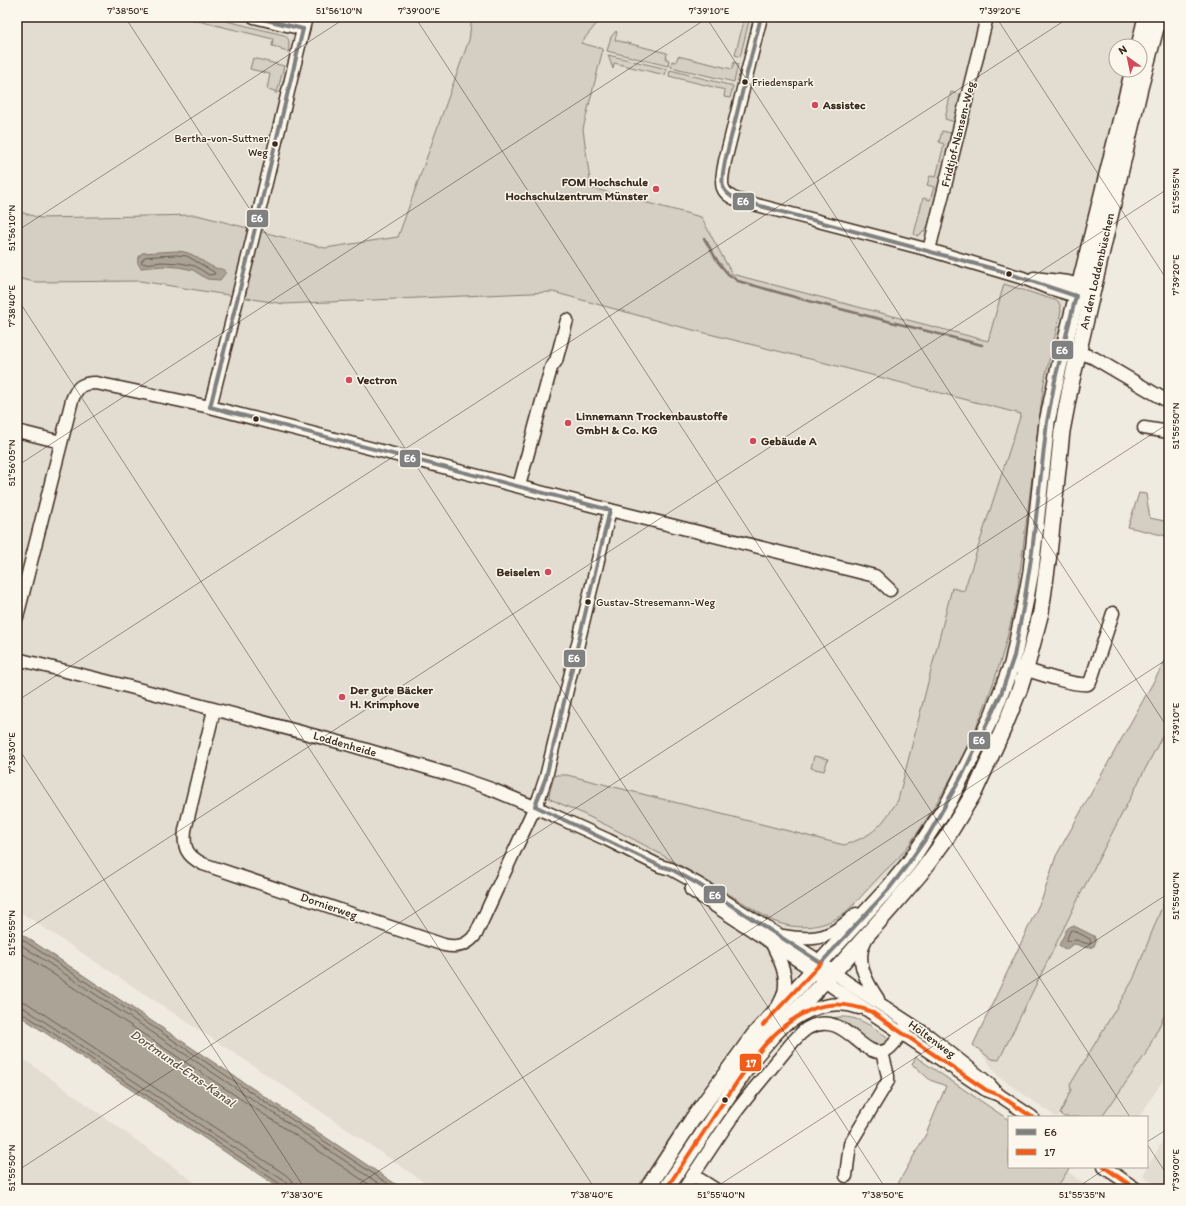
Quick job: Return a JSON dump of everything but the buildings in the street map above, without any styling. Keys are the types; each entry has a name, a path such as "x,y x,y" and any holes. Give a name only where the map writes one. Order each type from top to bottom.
{"main road":[{"path":"1141,38 1146,17"},
{"name":"An den Loddenbüschen","path":"666,1189 747,1067 775,1033 870,932 920,874 947,836 974,791 1006,724 1026,669 1041,612 1049,554 1062,431 1078,352 1106,232 1138,96 1159,17"},
{"name":"An den Loddenbüschen","path":"647,1189 711,1092 741,1052 772,1015 817,967 909,863 949,802 992,716 1012,664 1025,604 1031,572 1047,422 1056,375 1131,78"}],"street":[{"path":"210,407 305,23 254,17"},
{"path":"761,17 725,161 721,183 723,190 729,196 738,200 930,250 1023,278 1046,287 1078,290 1092,295"},
{"name":"Fridtjof-Nansen-Weg","path":"930,250 987,17"},
{"path":"519,486 551,368 556,361 567,320"},
{"path":"1078,352 1094,358 1169,402"},
{"path":"17,617 75,391 81,386 96,382 210,407 610,510 875,576 890,590"},
{"path":"1144,428 1169,432"},
{"path":"17,431 61,442"},
{"path":"535,806 546,777 610,510"},
{"path":"1012,664 1081,684 1088,684 1112,612"},
{"name":"Loddenheide","path":"17,659 350,745 448,774 535,806 660,866 671,869 698,884 775,940 829,976"},
{"name":"Dornierweg","path":"214,710 185,830 185,847 195,860 203,864 444,945 453,947 461,946 476,934 535,806"},
{"path":"772,1015 781,1000 785,988 784,971 775,940 812,938 832,934 890,886"},
{"name":"Höltenweg","path":"870,932 862,948 861,962 865,977 881,1003"},
{"name":"Höltenweg","path":"829,976 848,983 930,1036 960,1059 988,1083 999,1095"},
{"name":"Höltenweg","path":"829,976 870,1011 901,1033 986,1090 999,1095 1030,1116"},
{"name":"Höltenweg","path":"775,1033 795,1018 817,1008 830,1005 848,1005 870,1011"},
{"path":"684,1189 742,1104 795,1040 807,1029 817,1025 834,1025 844,1030 869,1050 882,1052 891,1046 909,1022"},
{"path":"846,1176 850,1144 888,1080 882,1052"},
{"path":"1105,1168 1136,1189"},
{"path":"693,1175 715,1189"}],"shaded area":[{"path":"17,17 1141,17 1136,38 1108,38 1108,78 1126,78 1071,300 1023,599 1006,663 956,781 904,863 865,893 727,1055 636,1189 434,1189 281,1084 17,910"},
{"path":"182,17 210,17 284,35 289,40 288,52 281,50 281,48 272,46 273,39"},
{"path":"472,17 602,17 581,43 603,49 583,129 591,188 701,217 732,274 988,341 1004,284 1058,301 1060,305 1061,311 1044,382 1018,588 1005,646 986,702 963,755 949,782 914,838 901,855 853,905 841,916 832,921 802,927 773,921 636,841 550,799 549,795 554,776 567,775 844,845 870,833 882,823 898,800 952,588 964,591 1021,414 673,325 553,292 284,304 140,281 35,282 17,278 17,211 40,218 197,215 325,248 398,237 469,40"},
{"path":"745,17 750,17 740,57 735,55"},
{"path":"616,31 615,40 667,53 666,59 669,60 668,66 607,51 611,37"},
{"path":"608,55 667,69 665,75 614,63 613,69"},
{"path":"678,56 732,69 734,62 738,64 734,82 671,67 672,61 676,62"},
{"path":"253,58 284,66 277,93 267,89 270,74 250,69"},
{"path":"670,70 733,86 730,98 724,97 725,90 669,76"},
{"path":"951,92 961,95 955,122 945,119"},
{"path":"942,131 951,133 952,135 929,224 925,231 917,236 914,234 923,198 930,200 934,187 927,185 930,176 936,177 944,144 939,142"},
{"path":"1139,493 1146,494 1150,518 1169,522 1166,536 1128,527"},
{"path":"1169,654 1169,723 1080,895 999,1060 991,1059 973,1045 1043,896 1056,856"},
{"path":"1169,723 1169,889 1133,980 1070,1085 1071,1090 1060,1114 1059,1116 1055,1116 999,1077 979,1050 991,1059 999,1060 1080,895"},
{"path":"814,756 828,759 824,771 811,768"},
{"path":"1169,889 1169,1006 1145,1055 1103,1116 1063,1116 1060,1114 1071,1090 1070,1085 1133,980"},
{"path":"1169,1006 1169,1071 1140,1116 1103,1116 1145,1055"},
{"path":"840,1017 854,1018 872,1027 890,1039 880,1048 822,1020"},
{"path":"17,1054 204,1189 17,1189"},
{"path":"916,1057 1008,1119 1008,1168 1069,1168 1056,1189 895,1189 926,1134 946,1086 930,1080 912,1065"},
{"path":"1169,1130 1169,1189 1161,1189 1145,1178 1143,1175"},
{"path":"1068,1172 1090,1188 1056,1189"}],"water":[{"path":"177,251 193,255 215,268 222,269 226,272 220,280 207,279 193,270 162,266 141,268 138,264 138,259 142,253"},
{"path":"1071,926 1094,936 1096,941 1094,946 1086,948 1073,944 1065,949 1059,945 1067,929"},
{"name":"Dortmund-Ems-Kanal","path":"17,931 403,1189 281,1189 17,1014"}],"waterway":[{"path":"704,238 718,262 728,274 738,281 805,300 982,345"}],"transit line":[{"name":"E6","path":"254,17 303,29"},
{"name":"E6","path":"535,806 660,866 671,869 698,884 821,963 888,890 929,834 964,772 1001,694 1014,656 1032,552 1047,422 1056,375 1076,296 998,270 731,197 724,189 722,179 725,161 761,17"},
{"name":"E6","path":"210,407 303,29"},
{"name":"E6","path":"210,407 610,510"},
{"name":"E6","path":"535,806 546,777 610,510"},
{"name":"17","path":"763,1025 821,963"},
{"name":"17","path":"666,1189 738,1080 769,1040 794,1019 808,1011 824,1006 847,1005 870,1011 986,1090 999,1095 1030,1116"},
{"name":"17","path":"1105,1168 1136,1189"}],"place":[{"name":"Friedenspark","path":"745,82"},
{"name":"Assistec","path":"815,105"},
{"name":"Bertha-von-Suttner Weg","path":"275,144"},
{"name":"FOM Hochschule Hochschulzentrum Münster","path":"656,189"},
{"name":"Vectron","path":"349,380"},
{"name":"Linnemann Trockenbaustoffe GmbH & Co. KG","path":"568,423"},
{"name":"Gebäude A","path":"753,441"},
{"name":"Beiselen","path":"548,572"},
{"name":"Gustav-Stresemann-Weg","path":"588,602"},
{"name":"Der gute Bäcker H. Krimphove","path":"342,697"}]}
